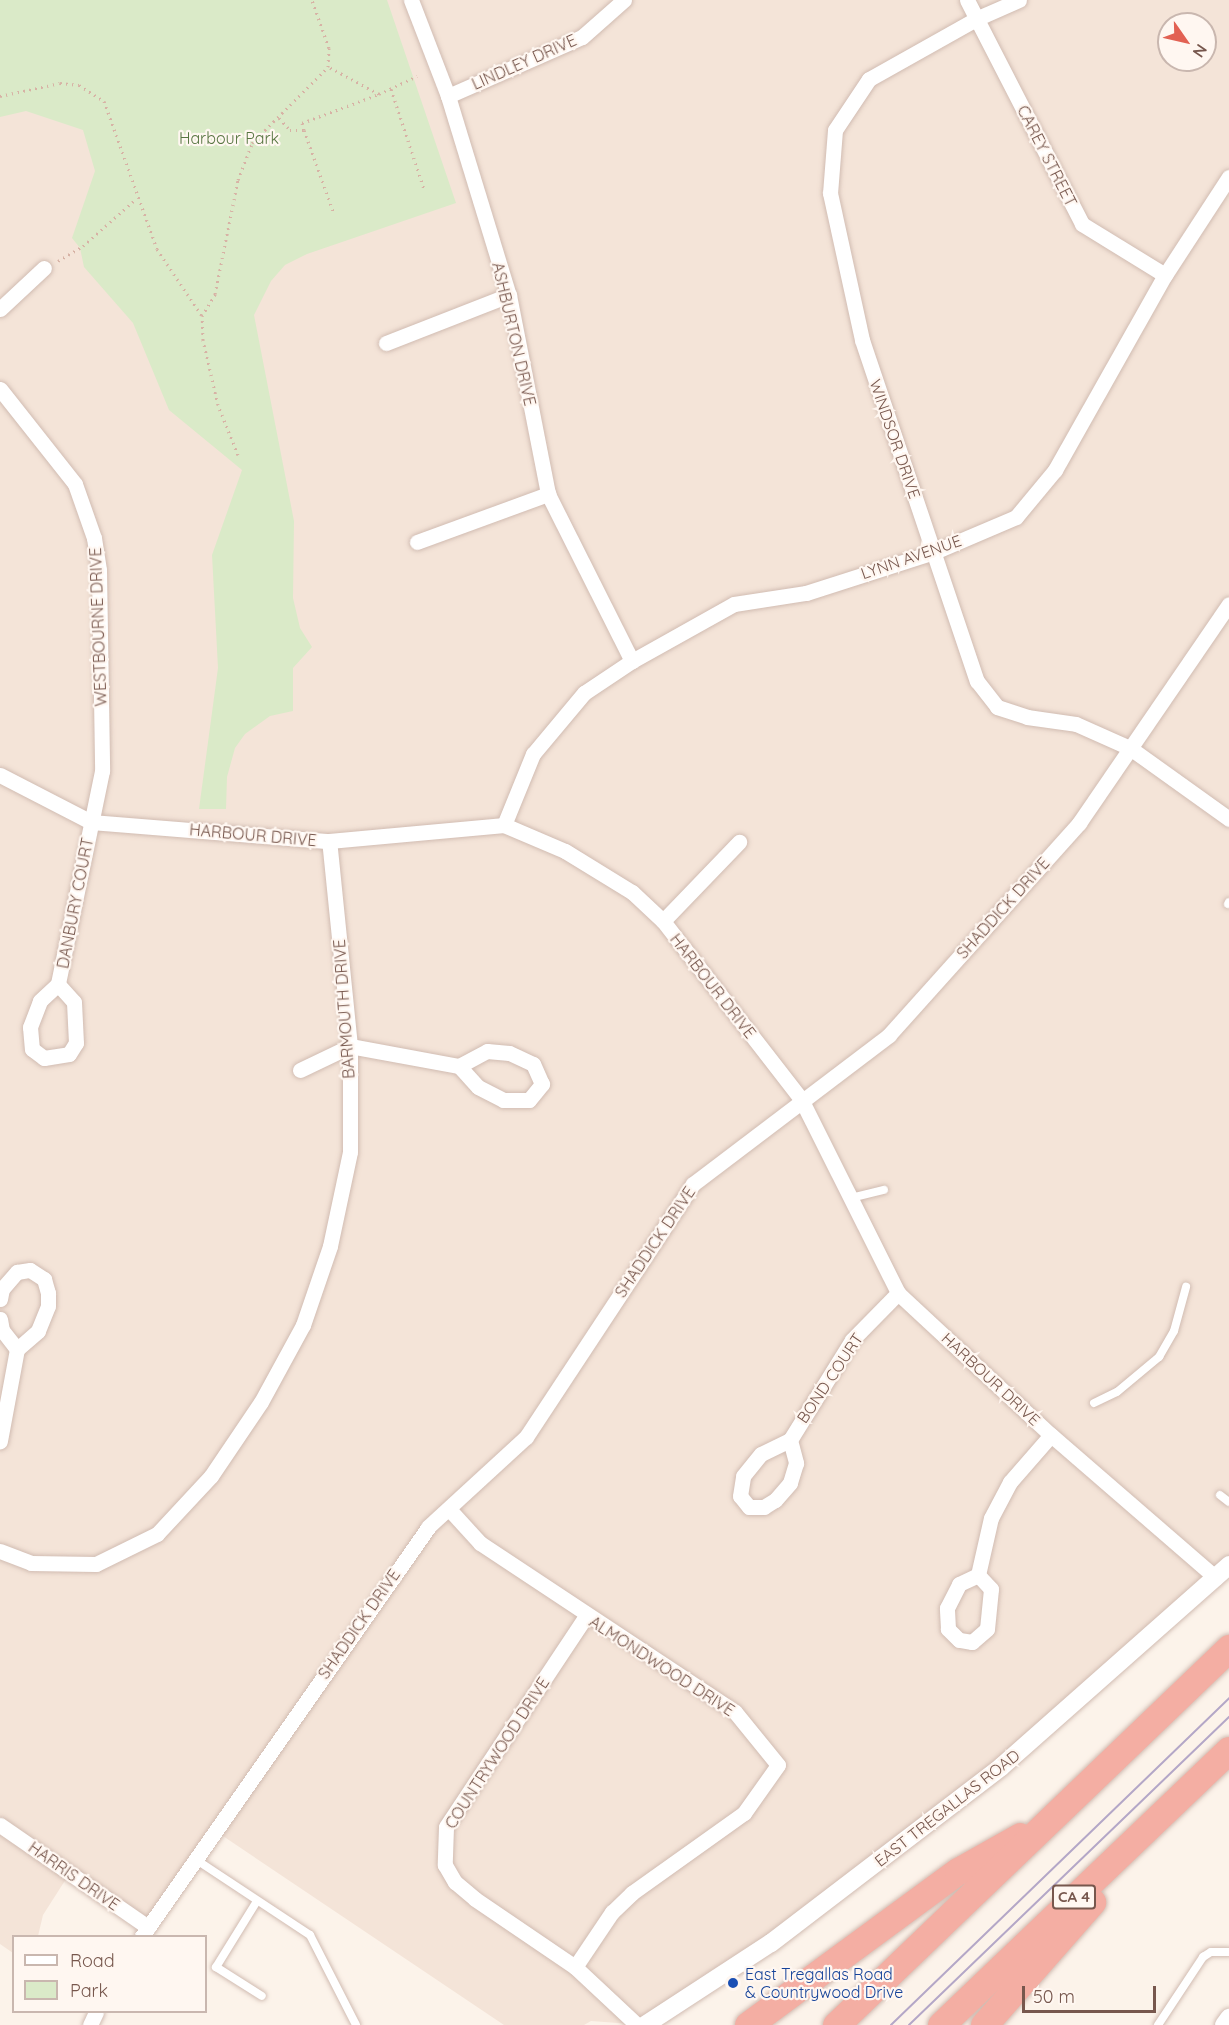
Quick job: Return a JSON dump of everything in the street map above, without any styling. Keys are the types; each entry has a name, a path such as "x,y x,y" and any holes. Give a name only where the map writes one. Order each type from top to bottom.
{"highway":[{"path":"836,2025 1229,1648"},
{"name":"CA 4","path":"941,2025 1229,1750"},
{"path":"984,2025 1208,1770"},
{"path":"748,2025 957,1871 1055,1816"}],"street":[{"name":"ASHBURTON DRIVE","path":"411,0 448,96 509,295 548,494 632,661"},
{"name":"LINDLEY DRIVE","path":"448,96 582,37 624,0"},
{"name":"CAREY STREET","path":"967,0 1082,225 1166,276"},
{"name":"WINDSOR DRIVE","path":"1019,0 976,19 869,79 835,130 830,193 862,340 977,681 997,707 1027,717 1076,724 1131,747 1229,819"},
{"name":"LYNN AVENUE","path":"504,825 533,754 584,693 632,661 734,604 806,592 934,552 1016,517 1055,470 1166,276 1229,177"},
{"path":"0,309 44,268"},
{"path":"386,343 509,295"},
{"name":"WESTBOURNE DRIVE","path":"0,389 75,484 94,538 99,570 102,771 91,822"},
{"path":"417,542 548,494"},
{"name":"SHADDICK DRIVE","path":"145,1932 407,1554 428,1527 526,1437 693,1184 889,1035 1079,824 1229,604"},
{"name":"HARBOUR DRIVE","path":"0,775 91,822 329,841 504,825 566,851 632,892 663,921 801,1100 898,1293 1052,1435 1216,1578"},
{"name":"DANBURY COURT","path":"58,984 74,1002 76,1042 69,1054 44,1059 32,1049 30,1027 40,1001 58,984 91,822"},
{"name":"BARMOUTH DRIVE","path":"0,1551 32,1563 96,1564 157,1534 211,1476 261,1402 303,1325 330,1246 350,1152 350,1046 329,841"},
{"path":"663,921 739,842"},
{"path":"300,1070 350,1046 459,1066 478,1087 503,1100 529,1100 542,1084 533,1064 509,1053 487,1051 459,1066"},
{"path":"0,1299 2,1289 16,1272 30,1270 44,1279 48,1306 38,1331 17,1349 0,1441"},
{"name":"BOND COURT","path":"790,1440 796,1463 790,1483 776,1500 764,1507 749,1507 740,1496 743,1476 761,1454 790,1440 852,1340 898,1293"},
{"path":"0,1319 2,1330 17,1349"},
{"path":"978,1575 991,1518 1010,1482 1052,1435"},
{"name":"ALMONDWOOD DRIVE","path":"449,1509 480,1543 586,1616 735,1712 778,1765 744,1813 612,1912 575,1967"},
{"name":"EAST TREGALLAS ROAD","path":"645,2025 771,1943 948,1809 1001,1767 1229,1565"},
{"name":"COUNTRYWOOD DRIVE","path":"586,1616 446,1827 445,1864 455,1881 475,1899 575,1967 637,2025"},
{"name":"HARRIS DRIVE","path":"0,1825 145,1932"},
{"path":"1224,2025 1229,2018"}],"lane":[{"path":"851,1198 884,1190"},
{"path":"1094,1403 1117,1392 1159,1357 1174,1331 1186,1287"},
{"path":"1220,1495 1229,1502"},
{"path":"195,1859 310,1935 356,2025"},
{"path":"257,1900 216,1967 262,1996"},
{"path":"1158,2025 1203,1958 1211,1952 1229,1952"}],"path":[{"path":"202,316 215,294 238,180 252,143 328,67 329,48 312,0"},
{"path":"328,67 379,94"},
{"path":"334,214 302,123 379,94 417,76"},
{"path":"0,96 60,83 95,93 110,112 136,199 157,249 202,316 203,340 218,405 238,455"},
{"path":"391,89 424,189"},
{"path":"279,118 290,130 304,130"},
{"path":"44,268 83,246 136,199"}],"shaded area":[{"path":"0,0 1229,0 1229,1565 1001,1767 645,2025 591,2021 584,2025 504,2025 214,1830 148,1927 66,1879 43,1915 38,1935 12,1935 12,1952 0,1944"}],"green space":[{"name":"Harbour Park","path":"0,0 387,0 456,203 307,254 285,265 271,281 254,315 294,521 293,598 300,628 312,647 293,668 293,711 270,716 245,734 235,748 227,777 226,809 199,809 218,668 212,555 242,470 169,410 133,323 84,267 80,248 72,238 95,171 83,130 26,111 0,117"}],"tram line":[{"path":"891,2025 1229,1699"},
{"path":"909,2025 1229,1717"}],"place":[{"name":"East Tregallas Road & Countrywood Drive","path":"733,1983"}]}
